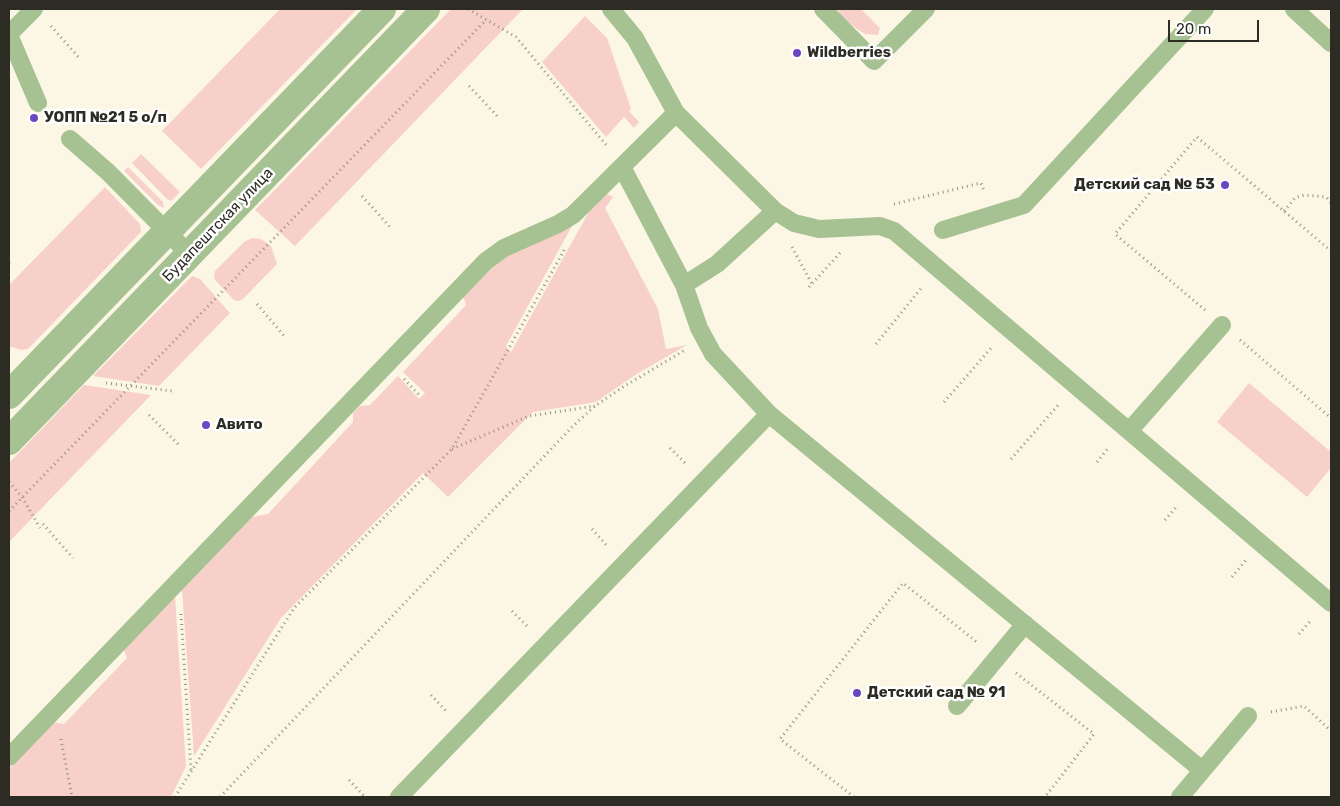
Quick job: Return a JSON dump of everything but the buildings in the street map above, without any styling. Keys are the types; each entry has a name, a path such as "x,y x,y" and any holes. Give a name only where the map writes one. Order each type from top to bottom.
{"street":[{"path":"11,389 168,231 382,9"},
{"name":"Будапештская улица","path":"9,441 426,9"}],"lane":[{"path":"34,9 9,34 38,103"},
{"path":"612,9 635,38 676,113 776,210 794,223 819,229 872,226 894,231 938,266 1331,602"},
{"path":"823,9 874,61 926,9"},
{"path":"943,230 1024,205 1205,9"},
{"path":"1294,9 1331,43"},
{"path":"9,757 486,261 504,248 558,224 573,215 676,113"},
{"path":"70,139 108,172 189,254"},
{"path":"622,167 684,285 713,354 769,414 1202,770"},
{"path":"684,285 718,264 776,210"},
{"path":"1130,430 1222,325"},
{"path":"11,389 38,411"},
{"path":"399,797 769,414"},
{"path":"957,706 1025,624"},
{"path":"1180,797 1248,716"}],"path":[{"path":"468,9 516,37 622,167"},
{"path":"9,512 128,387 221,295 290,219 486,20"},
{"path":"49,23 80,59"},
{"path":"469,86 498,117"},
{"path":"1330,250 1197,137 1115,234 1331,418"},
{"path":"809,287 872,226 877,208 981,183 991,215"},
{"path":"1284,211 1295,198 1304,195 1326,197 1331,201"},
{"path":"362,196 391,228"},
{"path":"174,797 294,608 452,449 579,223 573,215"},
{"path":"1330,250 1331,244"},
{"path":"876,344 938,266"},
{"path":"256,304 285,337"},
{"path":"944,402 1009,327"},
{"path":"220,797 573,426 595,406 623,387 705,338"},
{"path":"99,382 172,391"},
{"path":"1011,458 1076,384"},
{"path":"452,449 529,416 595,406"},
{"path":"149,415 180,446"},
{"path":"9,482 22,497 40,528"},
{"path":"43,524 73,558"},
{"path":"179,580 191,770"},
{"path":"854,797 780,739 903,583 1094,734 1045,797"},
{"path":"1248,716 1304,706 1331,731"},
{"path":"56,708 72,797"},
{"path":"350,780 365,797"}],"shaded area":[{"path":"280,9 357,9 201,169 162,131"},
{"path":"451,9 523,9 295,246 255,210"},
{"path":"837,9 861,9 880,28 878,35 865,34 857,29 842,17"},
{"path":"585,16 607,38 631,109 629,111 639,122 634,128 624,117 606,137 542,62"},
{"path":"141,154 180,192 171,201 132,163"},
{"path":"128,167 163,202 164,208 158,205 124,171"},
{"path":"105,187 140,224 141,232 28,349 21,350 9,346 9,285"},
{"path":"606,193 613,197 605,208 658,309 666,349 687,345 635,375 596,402 533,412 448,497 423,473 281,618 194,756 182,590 252,517 268,514 353,422 353,413 360,406 370,405 398,376 419,399 425,393 403,372 466,305 463,297 511,249 572,226 506,346 511,352 591,208"},
{"path":"252,238 261,239 271,246 277,264 243,299 234,300 215,280 215,271 244,242"},
{"path":"192,276 200,279 230,313 159,386 93,376"},
{"path":"1249,383 1331,452 1331,468 1307,497 1217,422"},
{"path":"84,385 151,395 9,542 9,463"},
{"path":"175,596 186,766 171,797 9,797 9,769 53,722 64,724 127,658 124,650"}],"place":[{"name":"Wildberries","path":"797,53"},
{"name":"УОПП №21 5 о/п","path":"34,118"},
{"name":"Детский сад № 53","path":"1225,185"},
{"name":"Авито","path":"206,425"},
{"name":"Детский сад № 91","path":"857,693"}]}
